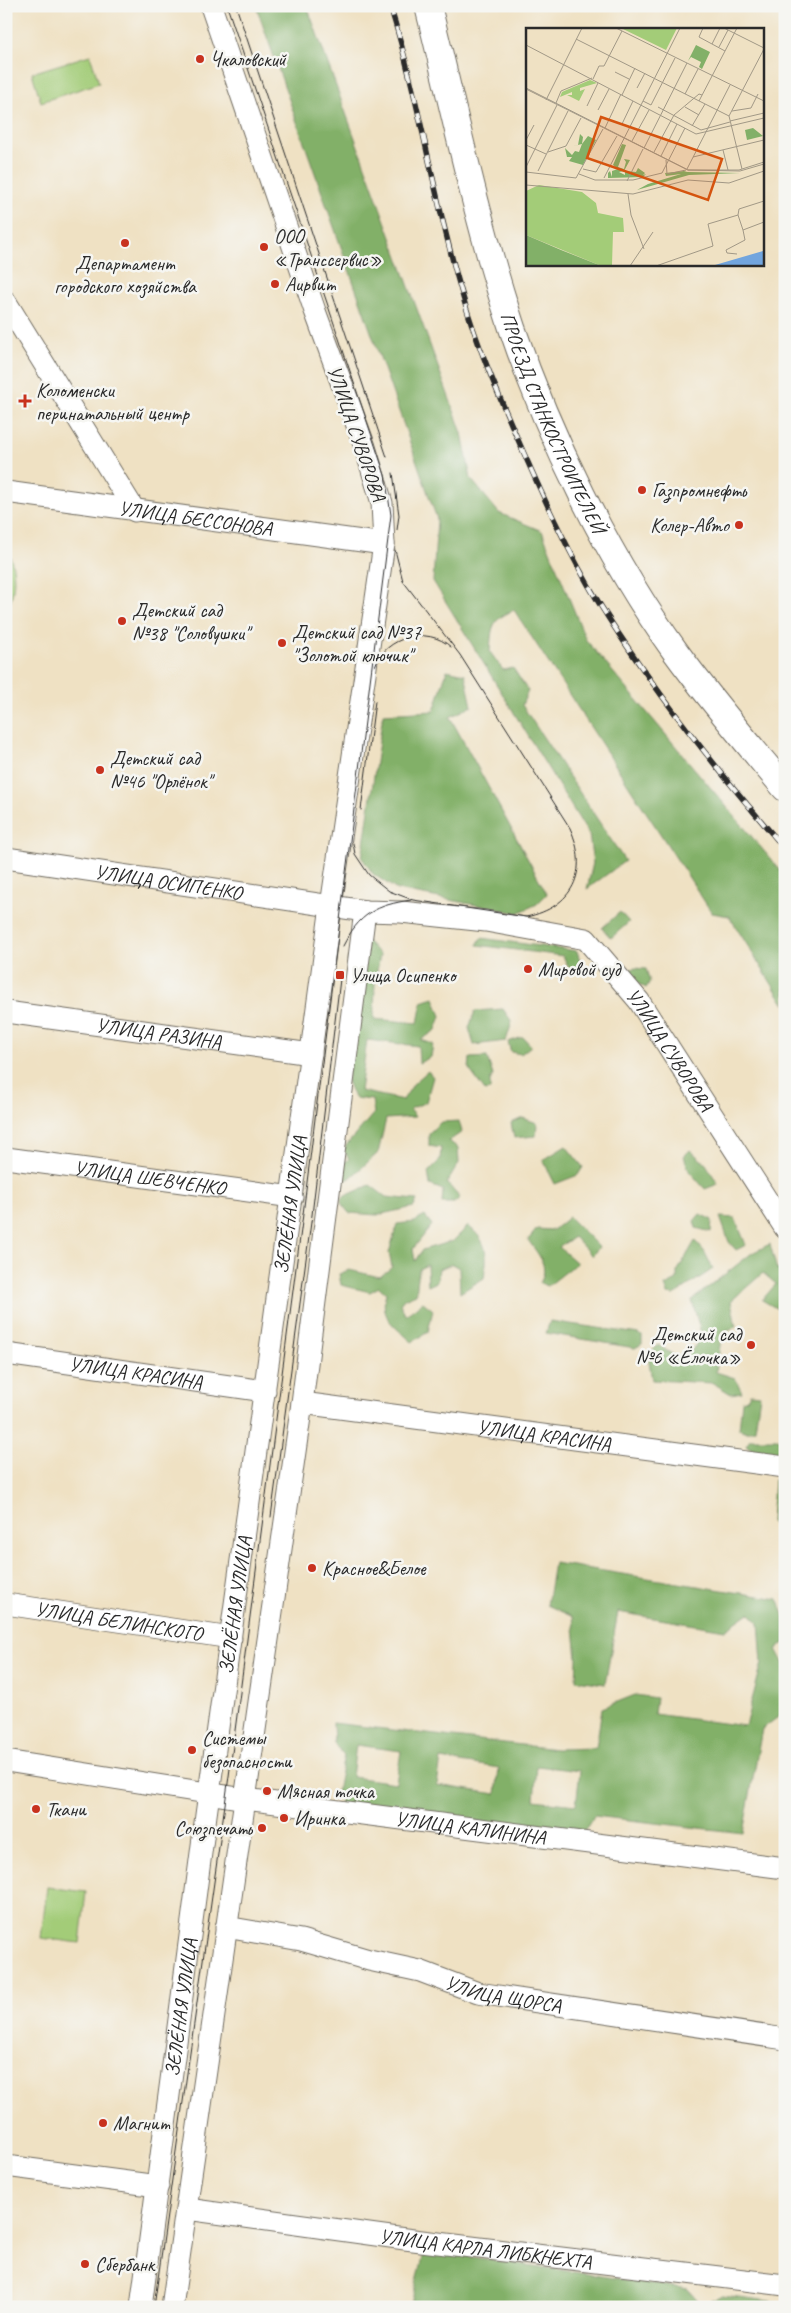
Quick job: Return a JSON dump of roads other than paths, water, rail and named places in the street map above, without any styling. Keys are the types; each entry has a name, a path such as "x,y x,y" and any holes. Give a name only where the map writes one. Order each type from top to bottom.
{"main road":[{"name":"ПРОЕЗД СТАНКОСТРОИТЕЛЕЙ","path":"428,6 487,249 529,374 562,453 596,521 648,611 724,717 785,788"}],"street":[{"name":"УЛИЦА СУВОРОВА","path":"211,6 314,311 382,504 384,544 331,906"},
{"path":"6,302 135,512"},
{"name":"УЛИЦА БЕССОНОВА","path":"6,492 135,512 384,544"},
{"name":"УЛИЦА ОСИПЕНКО","path":"6,858 366,911"},
{"name":"ЗЕЛЁНАЯ УЛИЦА","path":"141,2307 209,1792 331,906"},
{"name":"УЛИЦА СУВОРОВА","path":"366,911 401,912 486,921 586,939 639,1001 785,1228"},
{"name":"ЗЕЛЁНАЯ УЛИЦА","path":"172,2307 302,1403 366,911"},
{"name":"УЛИЦА РАЗИНА","path":"6,1012 311,1054"},
{"name":"УЛИЦА ШЕВЧЕНКО","path":"6,1158 292,1198"},
{"name":"УЛИЦА КРАСИНА","path":"6,1354 265,1392"},
{"name":"УЛИЦА КРАСИНА","path":"302,1403 785,1467"},
{"name":"УЛИЦА БЕЛИНСКОГО","path":"6,1604 231,1638"},
{"name":"УЛИЦА КАЛИНИНА","path":"6,1761 245,1799 785,1868"},
{"name":"УЛИЦА ЩОРСА","path":"226,1927 301,1940 369,1960 420,1971 478,1993 785,2039"},
{"path":"6,2166 158,2186"},
{"name":"УЛИЦА КАРЛА ЛИБКНЕХТА","path":"187,2209 405,2239 785,2285"}],"tram line":[{"path":"154,2307 229,1776 302,1222 391,515 385,475 227,6"},
{"path":"236,6 387,457"},
{"path":"393,473 399,515 397,530"},
{"path":"353,843 355,854 369,875 389,891 413,900 526,917 556,905 566,896 573,885 577,873 576,844 570,828 460,655 403,581 395,550"},
{"path":"375,666 380,656 388,648 397,641 408,637 430,637 441,640 451,647"},
{"path":"361,810 375,701"},
{"path":"343,946 355,926 370,913 378,908 411,900"},
{"path":"271,1517 312,1215 340,979"}],"railway":[{"path":"390,6 409,76 450,252 466,307 495,385 547,504 588,584 641,667 711,760 785,849"}],"place":[{"name":"Чкаловский","path":"200,59"},
{"name":"Департамент городского хозяйства","path":"125,243"},
{"name":"ООО «Транссервис»","path":"264,247"},
{"name":"Аирвит","path":"275,284"},
{"name":"Коломенски перинатальный центр","path":"25,401"},
{"name":"Газпромнефть","path":"642,490"},
{"name":"Колер-Авто","path":"739,525"},
{"name":"Детский сад №38 \"Соловушки\"","path":"122,621"},
{"name":"Детский сад №37 \"Золотой ключик\"","path":"282,643"},
{"name":"Детский сад №46 \"Орлёнок\"","path":"100,770"},
{"name":"Мировой суд","path":"528,969"},
{"name":"Улица Осипенко","path":"340,975"},
{"name":"Детский сад №6 «Ёлочка»","path":"751,1345"},
{"name":"Красное&Белое","path":"312,1568"},
{"name":"Системы безопасности","path":"192,1750"},
{"name":"Мясная точка","path":"267,1791"},
{"name":"Ткани","path":"36,1809"},
{"name":"Иринка","path":"284,1818"},
{"name":"Союзпечать","path":"262,1828"},
{"name":"Магнит","path":"103,2123"},
{"name":"Сбербанк","path":"85,2264"}]}
